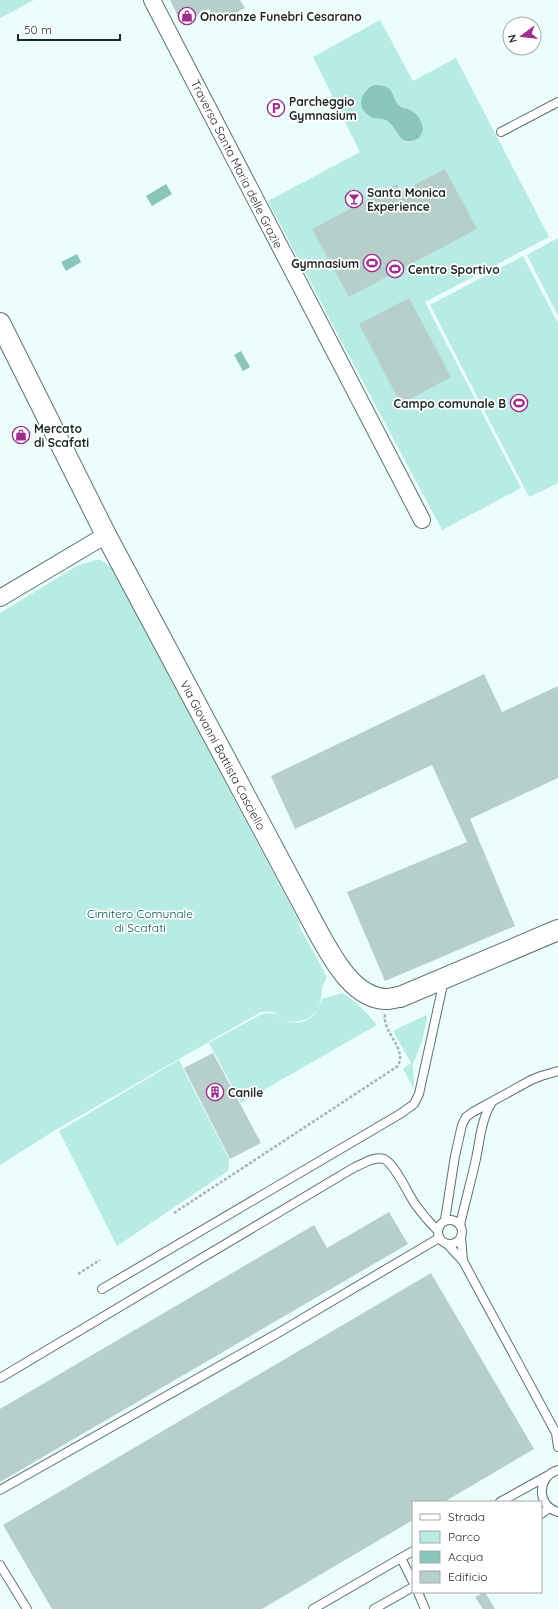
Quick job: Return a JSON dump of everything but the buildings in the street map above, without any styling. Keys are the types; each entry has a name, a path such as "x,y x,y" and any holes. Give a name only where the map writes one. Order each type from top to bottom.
{"street":[{"name":"Traversa Santa Maria delle Grazie","path":"152,0 422,520"},
{"name":"Via Giovanni Battista Casciello","path":"0,323 106,535 319,934 334,960 347,978 362,990 374,996 387,999"},
{"path":"0,598 106,535"},
{"path":"387,999 400,997 558,930"}],"lane":[{"path":"501,132 558,102"},
{"path":"102,1289 400,1114 414,1104 421,1085 444,978"},
{"path":"0,1490 271,1337 438,1234 442,1222 445,1220 455,1156 462,1125 466,1117 541,1076 558,1071"},
{"path":"463,1261 461,1237 462,1229 460,1225 482,1124 492,1102"},
{"path":"0,1378 355,1167 377,1159 384,1160 391,1166 415,1204 438,1234 441,1241 448,1244 463,1261 556,1433 558,1446"},
{"path":"445,1220 453,1220 460,1225"},
{"path":"448,1244 456,1243 461,1237"},
{"path":"502,1501 558,1470"},
{"path":"548,1476 543,1482 541,1489 542,1496 549,1508 558,1512"},
{"path":"542,1513 549,1508"},
{"path":"312,1609 412,1552"},
{"path":"401,1558 412,1580"},
{"path":"0,1565 26,1609"},
{"path":"374,1609 412,1588"},
{"path":"418,1593 425,1609"}],"path":[{"path":"174,1213 398,1066 401,1059 399,1050 389,1033 384,1018 387,999"},
{"path":"78,1274 100,1260"}],"green space":[{"path":"0,0 34,0 0,18"},
{"name":"Centro Sportivo","path":"380,20 413,81 456,58 549,237 425,302 521,488 442,530 268,201 360,152 313,57"},
{"path":"558,238 558,316 527,255"},
{"name":"Campo comunale B","path":"523,256 558,323 558,483 529,497 430,305"},
{"name":"Cimitero Comunale di Scafati","path":"95,560 101,560 112,568 300,923 299,926 327,977 322,988 318,1010 307,1019 295,1022 288,1021 282,1019 275,1012 261,1012 57,1129 0,1165 0,613 77,566"},
{"path":"342,993 361,1007 377,1025 241,1103 209,1043 262,1014 275,1013 282,1019 289,1022 303,1022 314,1014 322,999"},
{"path":"426,1015 427,1019 422,1041 413,1064 414,1089 403,1069 411,1063 393,1031"},
{"path":"179,1060 229,1159 228,1171 117,1246 59,1131"}],"water":[{"path":"374,85 387,87 401,107 409,109 417,116 421,121 423,130 419,138 412,141 403,139 386,120 373,118 363,110 361,106 362,97 369,88"},
{"path":"166,184 172,194 152,206 146,196"},
{"path":"77,254 81,262 66,271 61,262"},
{"path":"241,351 250,367 243,371 234,355"}],"place":[{"name":"Onoranze Funebri Cesarano","path":"187,16"},
{"name":"Parcheggio Gymnasium","path":"276,108"},
{"name":"Santa Monica Experience","path":"354,199"},
{"name":"Gymnasium","path":"372,263"},
{"name":"Centro Sportivo","path":"395,269"},
{"name":"Campo comunale B","path":"519,403"},
{"name":"Mercato di Scafati","path":"21,435"},
{"name":"Canile","path":"215,1092"}]}
